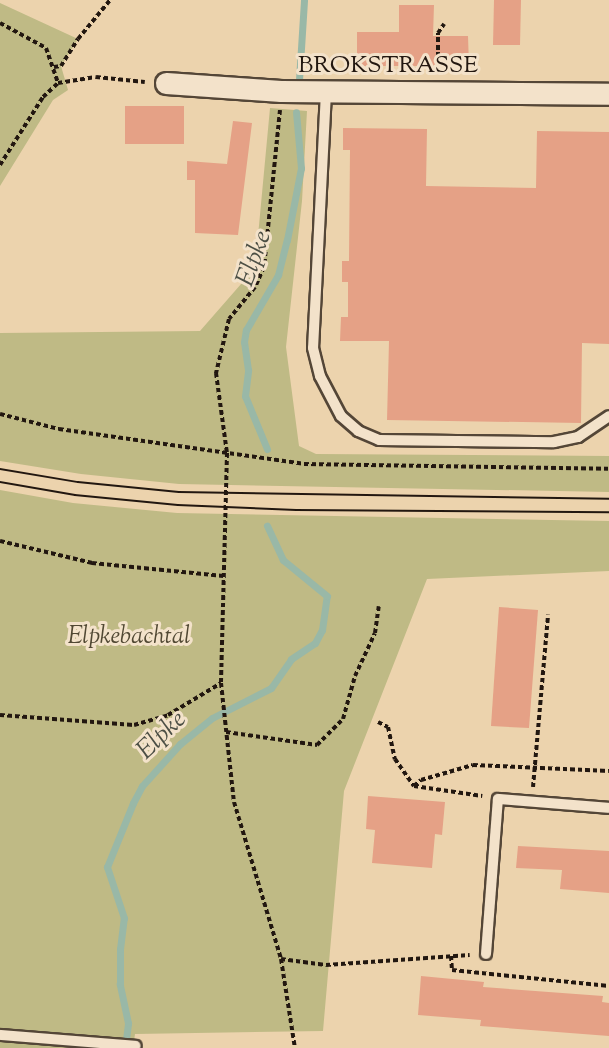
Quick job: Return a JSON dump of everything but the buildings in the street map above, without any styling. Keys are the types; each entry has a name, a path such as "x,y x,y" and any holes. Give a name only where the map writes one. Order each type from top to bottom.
{"street":[{"name":"BROKSTRASSE","path":"166,83 281,92 609,94"}],"lane":[{"path":"326,92 313,348 320,376 341,416 358,431 380,440 554,442 578,437 609,416"},
{"path":"486,954 498,799 609,808"},
{"path":"0,1035 136,1046"}],"path":[{"path":"54,67 61,66 78,39 110,0"},
{"path":"0,23 38,41 46,48 58,83"},
{"path":"438,93 438,33 444,24"},
{"path":"0,165 43,97 58,83 96,77 166,83"},
{"path":"281,92 275,187 264,267 255,287 229,319 216,360 227,453 221,683 234,802 281,959 295,1048"},
{"path":"0,414 59,429 282,461 333,466 609,469"},
{"path":"0,541 92,562 223,576"},
{"path":"226,732 317,745 342,719 355,676 375,633 378,606"},
{"path":"532,802 548,615"},
{"path":"0,715 134,724 168,716 221,683"},
{"path":"378,722 388,728 395,759 414,786 498,799"},
{"path":"414,786 421,780 473,765 609,771"},
{"path":"281,959 326,965 486,954"},
{"path":"451,956 452,970 609,986"}],"green space":[{"path":"0,3 78,39 61,66 68,90 53,100 0,186"},
{"path":"270,108 307,111 302,201 286,347 299,446 316,454 609,456 609,492 179,484 81,474 0,461 0,333 200,331 255,268"},
{"name":"Elpkebachtal","path":"0,490 73,503 177,513 609,521 609,571 427,579 344,791 323,1031 135,1034 133,1048 0,1048"}],"waterway":[{"name":"Elpke","path":"299,80 304,0"},
{"name":"Elpke","path":"267,449 245,396 248,370 244,342 246,330 278,275 287,240 301,168 296,112"},
{"name":"Elpke","path":"125,1048 128,1023 120,984 120,949 124,918 107,867 133,803 142,786 180,744 212,718 271,688 291,659 315,643 322,630 327,596 283,560 267,526"}],"tram line":[{"path":"0,469 78,482 179,492 609,499"},
{"path":"0,482 75,495 178,505 296,510 609,512"}]}
